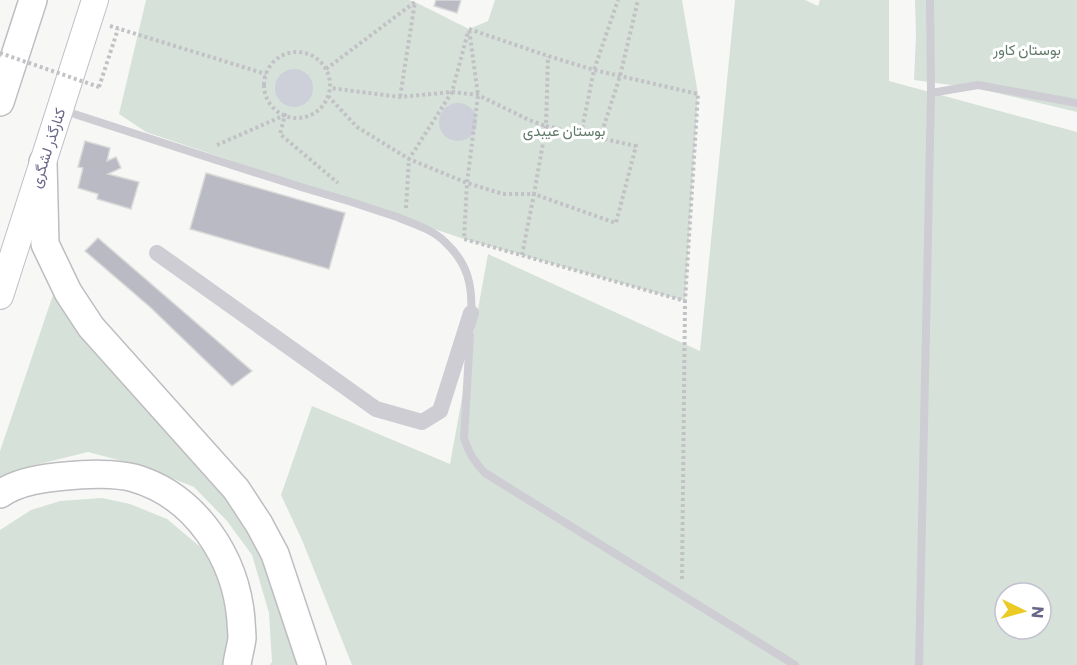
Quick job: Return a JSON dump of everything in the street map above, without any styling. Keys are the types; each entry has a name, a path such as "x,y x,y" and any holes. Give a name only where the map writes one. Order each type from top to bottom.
{"highway":[{"path":"0,102 33,0"},
{"path":"43,162 45,244 68,292 91,327 236,489 260,524 274,554 312,665"},
{"path":"0,494 37,479 83,474 131,477 150,483 177,499 201,522 215,540 230,568 240,605 242,638 237,665"}],"main road":[{"name":"کنارگذر لشگری","path":"0,296 92,9"}],"street":[{"path":"157,253 376,409 422,422 440,411 471,313"}],"lane":[{"path":"919,665 931,93 930,0"},
{"path":"931,93 978,85 1077,104"},
{"path":"60,110 367,207 428,229 445,241 461,260 468,275 472,299 464,438 468,451 484,474 795,665"}],"path":[{"path":"581,134 594,69 618,0"},
{"path":"600,138 620,76 638,0"},
{"path":"326,69 415,2 400,97"},
{"path":"92,9 118,29 266,74"},
{"path":"0,53 99,87 118,29"},
{"path":"469,29 478,95 467,183 464,240 686,301"},
{"path":"469,29 548,56 698,94 686,301 682,595"},
{"path":"405,220 409,159 452,92 469,29"},
{"path":"289,52 310,54 320,60 326,69 330,78 330,88 323,105 316,112 306,117 295,118 285,116 270,103 264,84 266,74 279,57 289,52"},
{"path":"522,255 546,126 548,56"},
{"path":"328,96 357,127 409,159 467,183 503,194 534,194 616,223 636,146 546,126 478,95 452,92 400,97 330,88"},
{"path":"196,154 285,116"},
{"path":"285,116 280,134 367,207"}],"green space":[{"name":"بوستان عیبدی","path":"146,0 409,0 469,29 488,21 495,0 682,0 698,94 685,301 464,239 146,132 119,114"},
{"path":"735,0 805,0 818,6 820,0 889,0 889,81 1077,132 1077,665 352,665 302,540 281,495 312,406 450,464 488,254 700,351"},
{"name":"بوستان کاور","path":"915,0 1077,0 1077,112 980,89 914,80"},
{"path":"55,289 243,515 276,579 301,665 270,665 272,662 269,613 252,555 227,521 194,487 141,466 88,452 23,468 0,480 0,451"},
{"path":"102,498 130,504 167,519 204,550 229,589 233,639 227,665 0,665 0,530 31,510 60,501"}],"shaded area":[{"path":"294,69 307,75 313,88 307,101 294,107 281,101 275,88 281,75"},
{"path":"458,103 471,109 477,122 471,135 458,141 445,135 439,122 445,109"}],"building":[{"path":"436,0 461,0 457,13 434,6"},
{"path":"85,141 110,148 107,161 116,157 121,168 108,174 139,182 131,209 97,199 98,194 78,188 83,168 78,167"},
{"path":"206,173 345,213 329,269 190,229"},
{"path":"98,238 252,371 232,386 150,307 85,251"}]}
